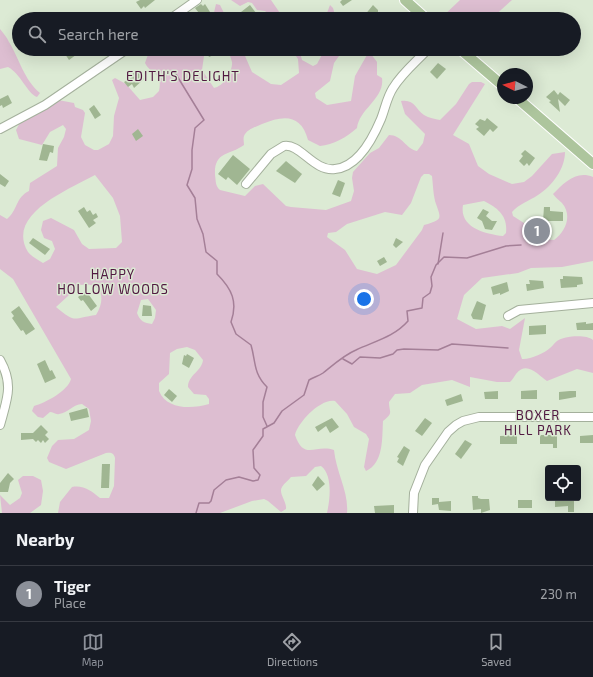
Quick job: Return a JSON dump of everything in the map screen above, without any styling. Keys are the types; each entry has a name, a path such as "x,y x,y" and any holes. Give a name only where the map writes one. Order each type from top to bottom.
{"main road":[{"path":"405,0 418,12"},
{"path":"468,56 497,81"},
{"path":"524,104 593,164"}],"street":[{"path":"180,12 197,0"},
{"path":"0,130 45,105 117,56"},
{"path":"246,184 271,154 284,146 294,148 324,169 337,169 350,163 356,158 370,140 392,88 422,56"},
{"path":"508,316 520,310 593,303"},
{"path":"0,360 5,369 10,386 0,425"},
{"path":"413,513 414,493 425,465 448,432 462,421 479,417 593,417"}],"shaded area":[{"path":"231,0 271,0 279,12 257,10 252,3 248,2 240,6"},
{"path":"460,0 512,0 499,12 447,12"},
{"path":"216,4 220,5 224,12 214,12"},
{"path":"330,5 334,12 327,12"},
{"path":"0,29 12,46 12,56 16,56 30,82 40,93 37,97 30,92 20,78 8,67 0,69"},
{"path":"148,56 204,56 202,70 214,88 221,85 227,78 232,66 230,56 245,56 252,72 271,84 281,85 299,73 298,59 296,56 301,56 302,60 313,66 317,64 321,56 339,56 334,63 330,81 315,93 316,98 327,105 351,101 355,76 366,56 372,56 377,62 377,75 382,78 380,92 362,115 357,128 349,134 340,140 320,146 308,140 305,131 296,121 284,118 277,119 252,128 245,134 244,145 220,158 215,167 216,183 220,190 245,196 255,186 263,184 286,206 326,210 351,201 354,191 352,178 353,172 370,153 379,148 389,135 397,137 410,148 417,151 423,143 425,134 405,114 401,101 412,103 424,115 440,120 456,104 469,84 472,82 481,82 485,84 453,135 469,144 478,166 489,174 512,184 524,182 532,176 552,154 565,152 563,165 553,182 535,197 512,212 513,216 524,223 533,238 554,240 558,237 566,223 567,213 562,203 553,194 566,182 576,176 587,175 593,177 593,261 562,267 531,268 518,273 482,278 464,295 457,319 476,329 502,326 510,329 525,318 519,350 522,359 541,354 560,339 575,336 590,338 593,340 593,373 577,369 547,381 536,372 528,368 524,368 516,374 510,382 497,382 470,377 470,387 452,380 422,385 410,393 395,394 389,402 390,414 383,421 382,442 379,456 372,467 366,471 364,467 369,439 366,434 354,427 347,414 335,401 323,403 305,418 295,435 298,443 306,450 334,450 346,497 347,513 327,513 330,488 325,470 321,466 315,467 306,476 291,477 284,484 281,492 286,509 281,512 264,499 252,501 220,513 58,513 60,502 72,487 84,488 100,498 109,498 114,486 115,458 112,453 106,453 66,469 49,462 47,458 52,446 58,440 74,439 89,430 91,421 89,409 82,404 79,404 62,413 57,414 50,412 43,418 38,417 32,411 34,406 50,399 66,388 71,379 13,279 0,269 0,215 7,219 11,216 21,197 29,191 30,183 57,166 58,148 64,137 66,129 63,125 50,132 42,145 19,139 16,130 22,119 58,100 74,103 75,107 83,110 85,113 81,137 85,145 94,150 98,150 109,144 113,136 114,116 119,98 112,80 115,78 126,84 140,100 153,97 159,91 159,80 156,74 147,67 145,63","holes":["424,174 429,174 432,176 434,198 439,212 438,220 424,225 422,230 396,265 377,274 357,269 345,250 327,237 328,233 336,232 347,224 385,212 402,215 411,203 421,177","95,175 113,198 120,216 122,242 116,248 89,249 82,244 74,230 51,218 43,221 41,230 44,238 52,241 55,249 50,259 43,263 28,252 23,238 25,226 32,215 44,204 57,195","484,201 498,210 504,217 506,233 503,236 489,234 475,228 465,219 463,205","88,284 98,289 100,292 101,303 96,315 71,318 56,307 80,285","148,299 156,310 155,318 152,324 139,318 137,313 141,300","187,347 195,350 203,360 200,367 190,379 188,387 194,394 206,395 209,399 209,404 195,407 174,405 168,402 159,391 159,383 169,374 170,353 177,349"]},
{"path":"23,476 33,476 41,480 43,491 41,505 30,513 2,513 0,495 10,505 20,498 22,493 18,480"}],"building":[{"path":"140,0 155,0 145,8 144,6 141,9 136,2"},
{"path":"342,0 352,0 343,6 340,2"},
{"path":"201,4 203,6 205,4 210,12 198,12 195,8"},
{"path":"250,5 255,12 241,12"},
{"path":"373,5 378,10 378,12 367,12"},
{"path":"66,56 74,56 69,60"},
{"path":"438,63 446,69 437,79 430,72"},
{"path":"137,70 144,79 134,88 132,84 128,87 124,82 134,76 132,74"},
{"path":"554,90 558,95 560,92 570,100 565,106 558,99 560,112 549,102 551,101 546,97"},
{"path":"8,95 12,103 3,108 2,105 0,106 0,99"},
{"path":"94,105 101,115 95,119 89,109"},
{"path":"487,118 498,127 493,132 490,129 484,136 476,129 479,127 475,124 480,119 485,121"},
{"path":"138,129 143,136 136,141 132,134"},
{"path":"43,144 54,146 53,153 50,152 47,161 39,160"},
{"path":"525,150 535,158 529,166 527,163 524,166 519,161 523,156 521,154"},
{"path":"233,155 250,169 237,185 228,177 226,180 218,174"},
{"path":"286,161 302,174 295,183 276,171"},
{"path":"0,174 9,181 5,187 0,184"},
{"path":"338,180 345,183 340,197 332,194"},
{"path":"84,207 87,212 90,210 93,215 96,213 98,217 93,220 96,223 89,228 78,211"},
{"path":"544,207 550,207 550,211 563,212 563,221 543,221"},
{"path":"483,209 489,212 486,216 492,221 497,221 492,230 485,229 482,221 477,218"},
{"path":"33,238 50,249 45,255 29,243"},
{"path":"396,238 403,242 396,248 393,245"},
{"path":"384,257 387,262 380,266 377,261"},
{"path":"563,276 582,277 583,284 577,285 577,287 561,288 560,279 563,279"},
{"path":"529,280 543,281 544,288 527,291 526,284 530,284"},
{"path":"507,282 509,291 500,295 500,293 493,295 491,287"},
{"path":"86,291 97,306 91,311 83,300 81,301 78,297"},
{"path":"477,301 486,305 482,320 473,319 471,315"},
{"path":"143,305 151,306 152,316 142,316"},
{"path":"19,306 35,329 26,335 23,330 21,331 12,318 14,316 11,312"},
{"path":"586,322 586,324 593,323 593,330 577,330 576,323"},
{"path":"546,325 546,334 529,335 529,326"},
{"path":"187,354 194,358 189,368 182,364 184,355 186,356"},
{"path":"45,360 50,371 52,370 56,378 45,383 37,364"},
{"path":"169,389 177,396 172,402 164,395"},
{"path":"537,390 537,399 521,399 521,391"},
{"path":"498,391 498,399 485,399 484,392"},
{"path":"576,391 576,397 559,400 559,392"},
{"path":"461,394 463,401 447,406 445,400"},
{"path":"87,408 89,417 71,421 69,413"},
{"path":"332,418 339,427 330,433 326,426 318,432 315,427"},
{"path":"425,418 432,423 422,436 415,431"},
{"path":"41,425 48,432 45,435 49,439 45,443 43,440 41,443 38,440 36,442 33,439 21,440 21,433 33,433"},
{"path":"517,435 517,444 500,444 500,436"},
{"path":"540,435 557,435 557,448 553,448 553,444 540,444"},
{"path":"593,435 593,443 580,443 580,436"},
{"path":"465,440 472,444 461,459 455,454"},
{"path":"404,446 410,450 403,466 397,462 399,458 397,457"},
{"path":"102,464 110,464 109,488 101,488"},
{"path":"8,473 14,479 10,483 8,492 0,492 0,483"},
{"path":"318,476 325,484 317,491 312,485"},
{"path":"472,496 478,496 478,498 481,499 489,499 490,510 481,513 481,509 473,510"},
{"path":"432,498 439,498 439,502 451,501 451,511 439,510 438,504 432,505"},
{"path":"518,500 532,500 532,508 518,508"},
{"path":"555,501 574,501 574,512 568,512 568,506 555,507"},
{"path":"394,505 394,513 375,513 374,506"}],"waterway":[{"path":"174,71 204,120 195,128 192,150 192,169 187,185 195,198 197,219 203,234 206,252 217,261 217,274 230,291 234,302 231,322 236,334 251,345 257,372 262,382 267,387 263,402 263,417 267,426"},
{"path":"438,264 443,233"},
{"path":"196,513 199,503 209,503 214,490 226,480 239,477 253,481 258,480 260,475 254,468 253,450 263,436 263,429 274,423 282,411 304,395 309,380 321,374 352,352 397,331 408,321 407,311 422,308 423,298 430,293 432,286 431,277 436,265 444,257 467,258 506,246 521,245"},
{"path":"343,359 352,364 360,357 380,358 393,354 397,350 404,349 438,350 452,344 508,348"}],"place":[{"name":"Tiger","path":"537,231"}],"district":[{"name":"EDITH'S DELIGHT","path":"183,76"},
{"name":"HAPPY HOLLOW WOODS","path":"113,282"},
{"name":"BOXER HILL PARK","path":"538,422"}]}
